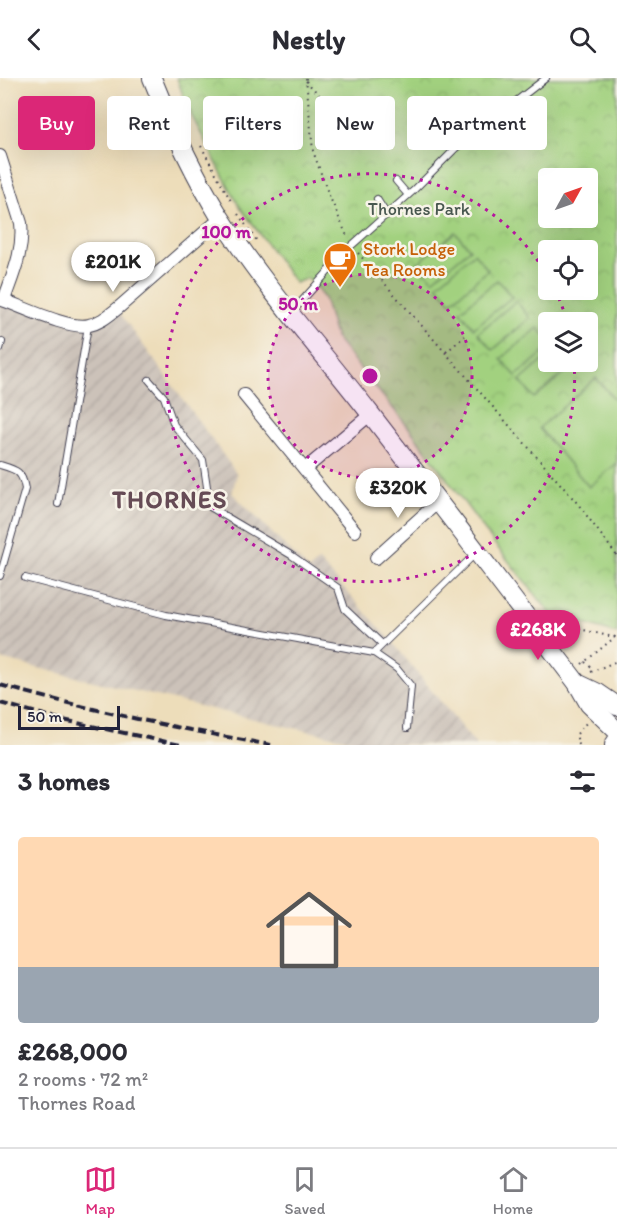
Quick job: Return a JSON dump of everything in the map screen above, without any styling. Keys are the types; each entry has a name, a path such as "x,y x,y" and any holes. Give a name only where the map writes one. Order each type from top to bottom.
{"main road":[{"path":"152,78 169,120 221,218 290,314 439,501 577,683 595,712 617,731"},
{"path":"577,683 617,706"}],"street":[{"path":"0,156 22,233 18,259 2,299 67,324 88,326 103,320 221,218"},
{"path":"244,395 355,531"},
{"path":"305,469 371,414"},
{"path":"376,558 439,501"}],"lane":[{"path":"290,314 351,246 387,215 457,147 546,78"},
{"path":"396,181 408,195"},
{"path":"376,199 387,215"},
{"path":"58,504 88,326"},
{"path":"149,380 164,397 174,425 203,460 210,507 291,555 338,588 345,609 382,644"},
{"path":"0,465 17,471 23,478 25,489 0,576"},
{"path":"374,652 477,552"},
{"path":"25,578 166,615 374,652 397,669 411,686 407,728"}],"path":[{"path":"306,79 321,96"},
{"path":"306,79 313,151 351,246 578,504 617,556"},
{"path":"446,352 465,336"},
{"path":"548,619 615,638"},
{"path":"594,670 583,663 615,638 617,632"},
{"path":"579,745 576,735 595,712"}],"shaded area":[{"path":"0,299 81,326 117,309 237,474 232,493 309,570 319,561 389,638 476,745 371,744 275,724 0,659"}],"green space":[{"name":"Thornes Park","path":"177,78 617,78 617,634 551,614 494,543 410,429 336,339 324,298 308,278 295,283 238,204 210,150 303,150 303,96 203,96 203,137 191,115 191,96 183,96"},
{"path":"455,232 470,249 433,280 418,263"},
{"path":"474,253 488,270 451,302 437,285"},
{"path":"497,280 512,297 474,328 460,311"},
{"path":"516,301 530,318 493,350 478,333"},
{"path":"538,328 538,357 516,376 501,359"},
{"path":"538,365 538,372 566,372 534,398 520,381"},
{"path":"596,378 617,402 617,463 589,487 539,428"}],"railway":[{"path":"0,685 67,703 271,745"},
{"path":"0,703 63,720 181,745"}],"place":[{"name":"Stork Lodge Tea Rooms","path":"340,288"}],"district":[{"name":"THORNES","path":"170,499"}]}
